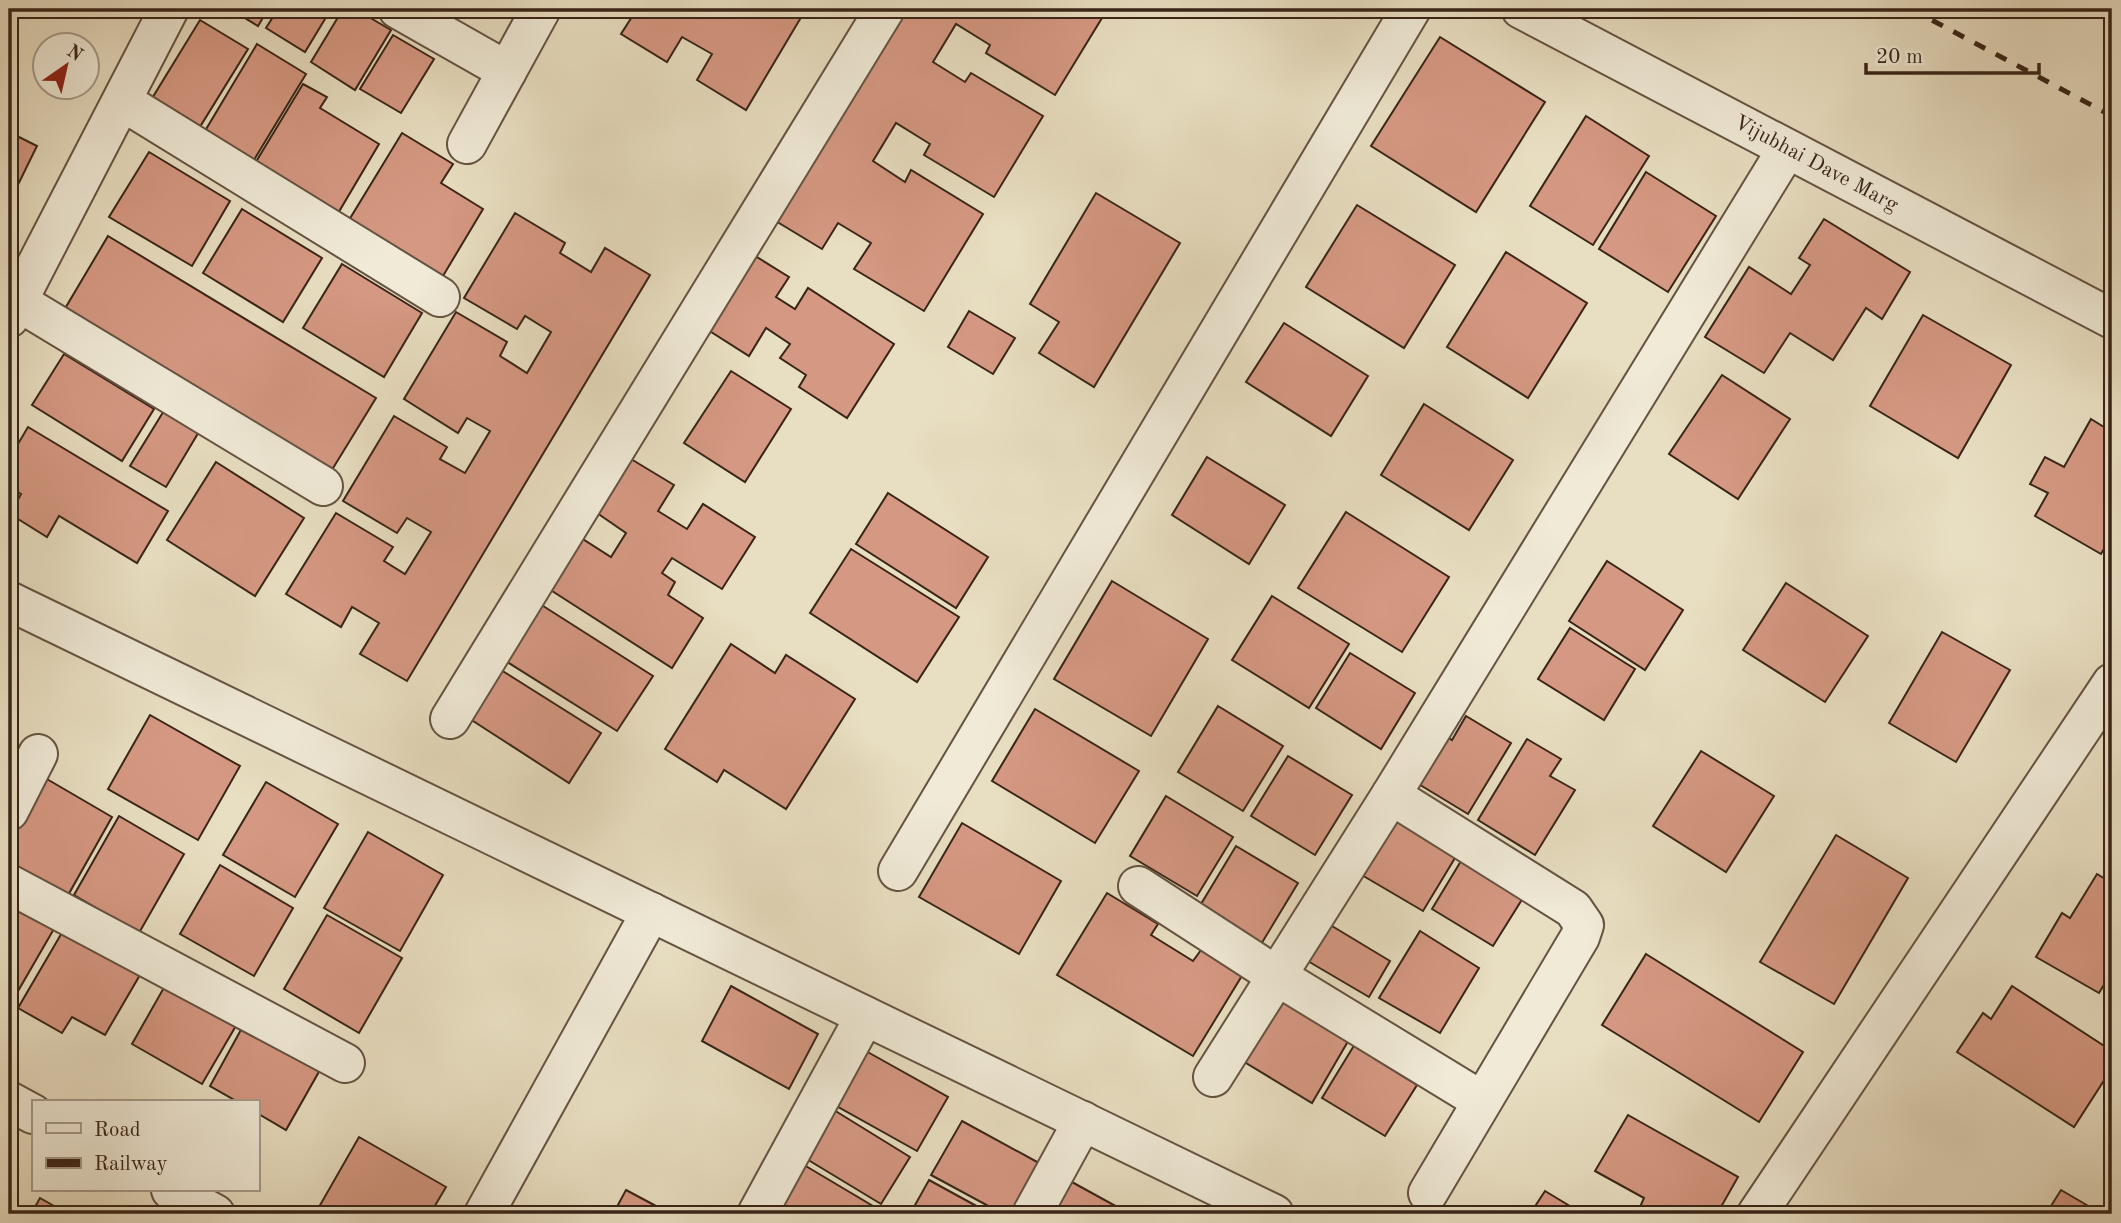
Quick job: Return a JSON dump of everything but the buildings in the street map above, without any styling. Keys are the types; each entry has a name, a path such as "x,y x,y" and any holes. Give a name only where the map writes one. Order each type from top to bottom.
{"street":[{"path":"169,9 13,310 323,486"},
{"path":"398,9 507,71"},
{"path":"467,144 541,9"},
{"path":"450,719 885,9"},
{"path":"898,871 1411,9"},
{"name":"Vijubhai Dave Marg","path":"1521,9 2112,319"},
{"path":"122,101 440,297"},
{"path":"1213,1077 1391,795 1787,149"},
{"path":"9,601 1274,1214"},
{"path":"1760,1213 2112,682"},
{"path":"9,811 37,754"},
{"path":"1391,795 1573,909 1584,925 1580,937 1428,1193"},
{"path":"9,884 345,1063"},
{"path":"1138,886 1277,976 1482,1101"},
{"path":"484,1214 651,912"},
{"path":"757,1214 865,1016"},
{"path":"9,1101 32,1113"},
{"path":"1032,1214 1083,1121"},
{"path":"175,1192 215,1214"}],"railway":[{"path":"1911,9 2112,116"}]}
